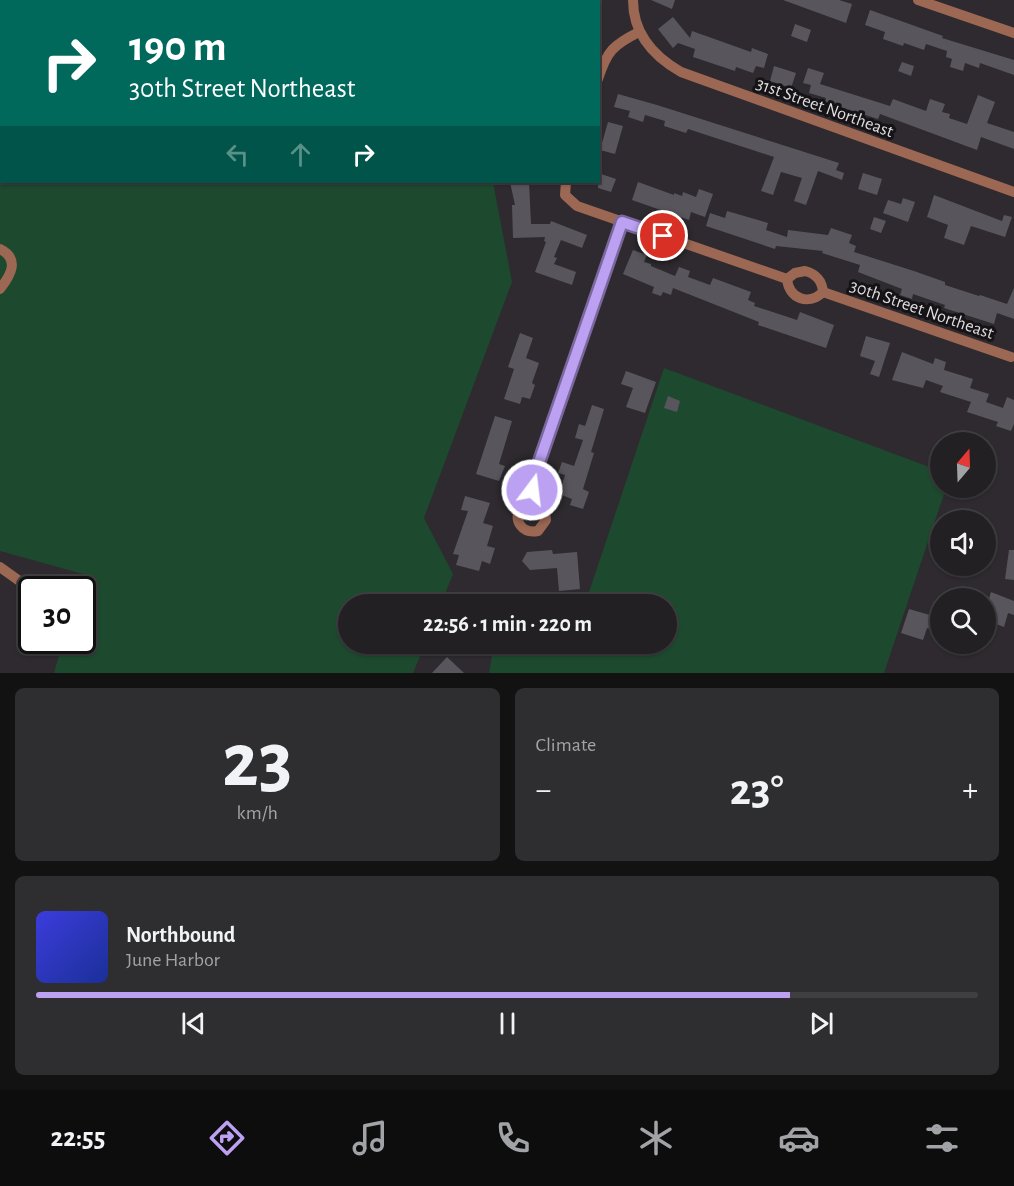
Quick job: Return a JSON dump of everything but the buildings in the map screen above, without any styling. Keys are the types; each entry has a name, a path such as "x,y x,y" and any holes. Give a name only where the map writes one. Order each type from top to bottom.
{"street":[{"path":"602,59 614,47 639,32 634,17 633,0"},
{"path":"918,0 1014,33"},
{"name":"31st Street Northeast","path":"639,32 658,57 681,72 1014,192"},
{"name":"30th Street Northeast","path":"566,183 566,195 577,206 787,279"},
{"path":"532,490 536,471 622,222"},
{"path":"0,249 10,256 13,265 0,289"},
{"name":"30th Street Northeast","path":"787,279 795,273 810,272 821,282 823,292"},
{"name":"30th Street Northeast","path":"787,279 789,289 799,298 812,299 823,292"},
{"name":"30th Street Northeast","path":"823,292 1011,357"},
{"path":"0,567 18,580"}],"green space":[{"path":"0,183 493,183 512,282 424,518 453,574 445,594 338,594 338,654 421,654 413,673 54,673 59,654 96,654 96,576 82,576 83,574 0,551"},
{"path":"664,368 930,467 930,498 943,498 939,510 930,510 930,536 884,673 489,673 492,654 677,654 677,594 588,594"}],"route":[{"path":"532,490 536,471 622,222 663,236"}]}
